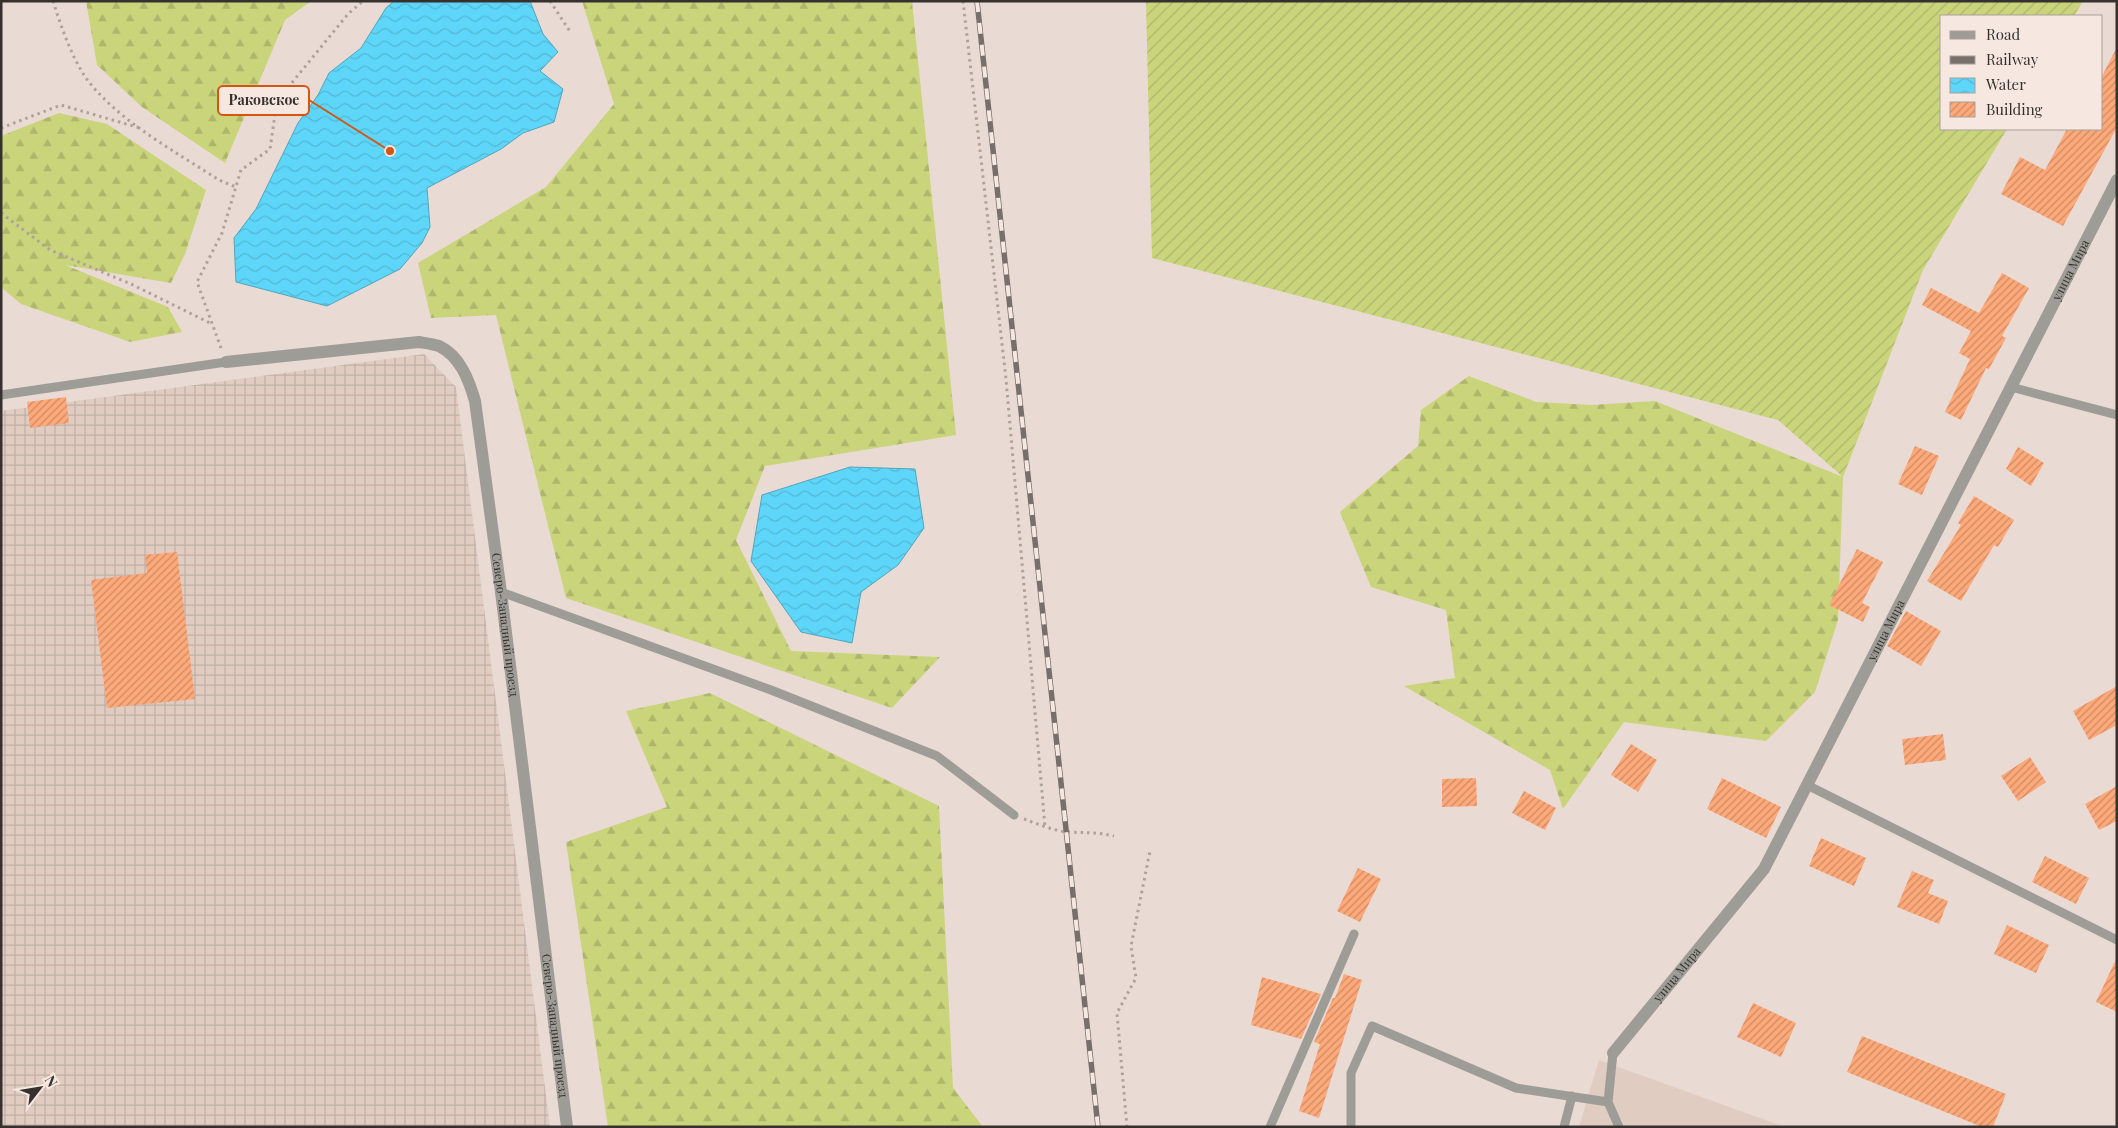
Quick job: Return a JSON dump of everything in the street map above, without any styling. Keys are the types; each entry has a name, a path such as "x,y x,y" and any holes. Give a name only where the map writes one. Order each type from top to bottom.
{"street":[{"name":"улица Мира","path":"1613,1053 1764,869 2117,180"},
{"name":"Северо-Западный проезд","path":"226,362 419,342 438,346 450,354 461,366 469,381 475,401 501,592 567,1127"}],"lane":[{"path":"1,395 226,362"},
{"path":"2011,387 2117,415"},
{"path":"501,592 771,690 937,756 1014,815"},
{"path":"1807,785 2117,940"},
{"path":"1270,1127 1354,934"},
{"path":"1351,1127 1351,1073 1372,1026 1516,1088 1608,1102"},
{"path":"1613,1053 1608,1102 1619,1127"},
{"path":"1564,1127 1572,1096"}],"path":[{"path":"53,1 64,33 84,75 116,110 219,180 236,187"},
{"path":"226,362 197,282 222,233 242,170 270,150 276,101 348,14 363,1"},
{"path":"550,1 571,33"},
{"path":"963,1 1006,379 1045,827"},
{"path":"1,128 61,105 143,129"},
{"path":"1,213 50,250 131,284 213,325"},
{"path":"1014,815 1045,827 1066,832 1100,833 1114,836"},
{"path":"1127,1127 1117,1013 1136,978 1131,946 1150,851"}],"shaded area":[{"path":"424,354 456,387 550,1127 1,1127 1,411"},
{"path":"1599,1060 1785,1127 1579,1127"}],"green space":[{"path":"86,1 311,1 285,20 225,163 142,107 97,65"},
{"path":"582,1 912,1 956,435 765,466 736,540 791,651 940,657 892,708 566,598 496,315 431,318 418,263 546,187 614,104"},
{"path":"1146,1 2083,1 2075,15 1940,15 1940,130 2006,130 1923,270 1843,477 1778,420 1152,258"},
{"path":"59,113 107,124 206,190 185,254 171,283 65,265 168,307 182,332 130,342 21,304 1,287 1,136"},
{"path":"1469,376 1536,402 1592,405 1655,401 1843,477 1838,620 1815,692 1766,741 1624,722 1563,809 1550,770 1404,686 1455,678 1446,610 1371,587 1340,512 1418,446 1421,410"},
{"path":"710,693 939,806 953,1088 983,1127 608,1127 566,842 667,807 626,711"}],"water":[{"path":"394,1 530,1 543,34 558,52 540,71 563,89 554,122 523,133 501,149 427,188 430,227 422,243 400,269 327,306 236,282 234,238 256,209 298,123 318,95 329,73 361,48 386,8"},
{"path":"850,467 915,469 924,528 898,565 861,592 852,643 801,632 751,561 762,495"}],"building":[{"path":"2117,47 2117,127 2063,226 2001,194 2020,157 2045,170 2066,130 2103,130 2103,74"},
{"path":"2002,273 2029,288 2002,336 2006,338 1989,369 1986,368 1961,420 1945,412 1970,359 1959,353 1971,331 1922,305 1931,288 1979,313"},
{"path":"66,397 69,423 30,428 27,402"},
{"path":"1915,446 1939,456 1922,495 1898,484"},
{"path":"2018,447 2044,463 2031,486 2006,469"},
{"path":"1974,496 2014,520 1998,547 1994,545 1961,601 1927,581 1961,525 1958,523"},
{"path":"1857,549 1883,562 1862,603 1870,607 1863,622 1829,605"},
{"path":"177,552 195,699 107,708 91,580 147,573 145,555"},
{"path":"1906,611 1941,631 1921,666 1887,646"},
{"path":"2117,686 2117,725 2089,740 2073,711"},
{"path":"1943,734 1946,760 1905,765 1902,739"},
{"path":"1631,744 1657,760 1638,792 1611,775"},
{"path":"2030,757 2046,782 2018,801 2001,776"},
{"path":"1476,778 1477,806 1442,807 1442,779"},
{"path":"1722,778 1781,807 1766,838 1707,809"},
{"path":"2117,786 2117,821 2099,830 2085,804"},
{"path":"1524,791 1556,808 1545,830 1512,813"},
{"path":"1821,838 1866,858 1854,886 1809,866"},
{"path":"2045,856 2089,878 2076,904 2032,882"},
{"path":"1358,868 1381,879 1360,922 1337,911"},
{"path":"1912,871 1934,880 1928,893 1948,901 1939,924 1897,907"},
{"path":"2007,925 2049,945 2036,973 1994,954"},
{"path":"2117,957 2117,1012 2096,1002"},
{"path":"1344,974 1362,980 1319,1118 1299,1111 1320,1044 1314,1042"},
{"path":"1262,977 1321,994 1301,1039 1251,1025"},
{"path":"1753,1003 1796,1023 1781,1057 1737,1037"},
{"path":"1862,1036 2006,1094 1993,1127 1982,1127 1847,1072"}],"railway":[{"path":"977,1 1098,1127"}],"place":[{"name":"Раковское","path":"390,151"}]}
